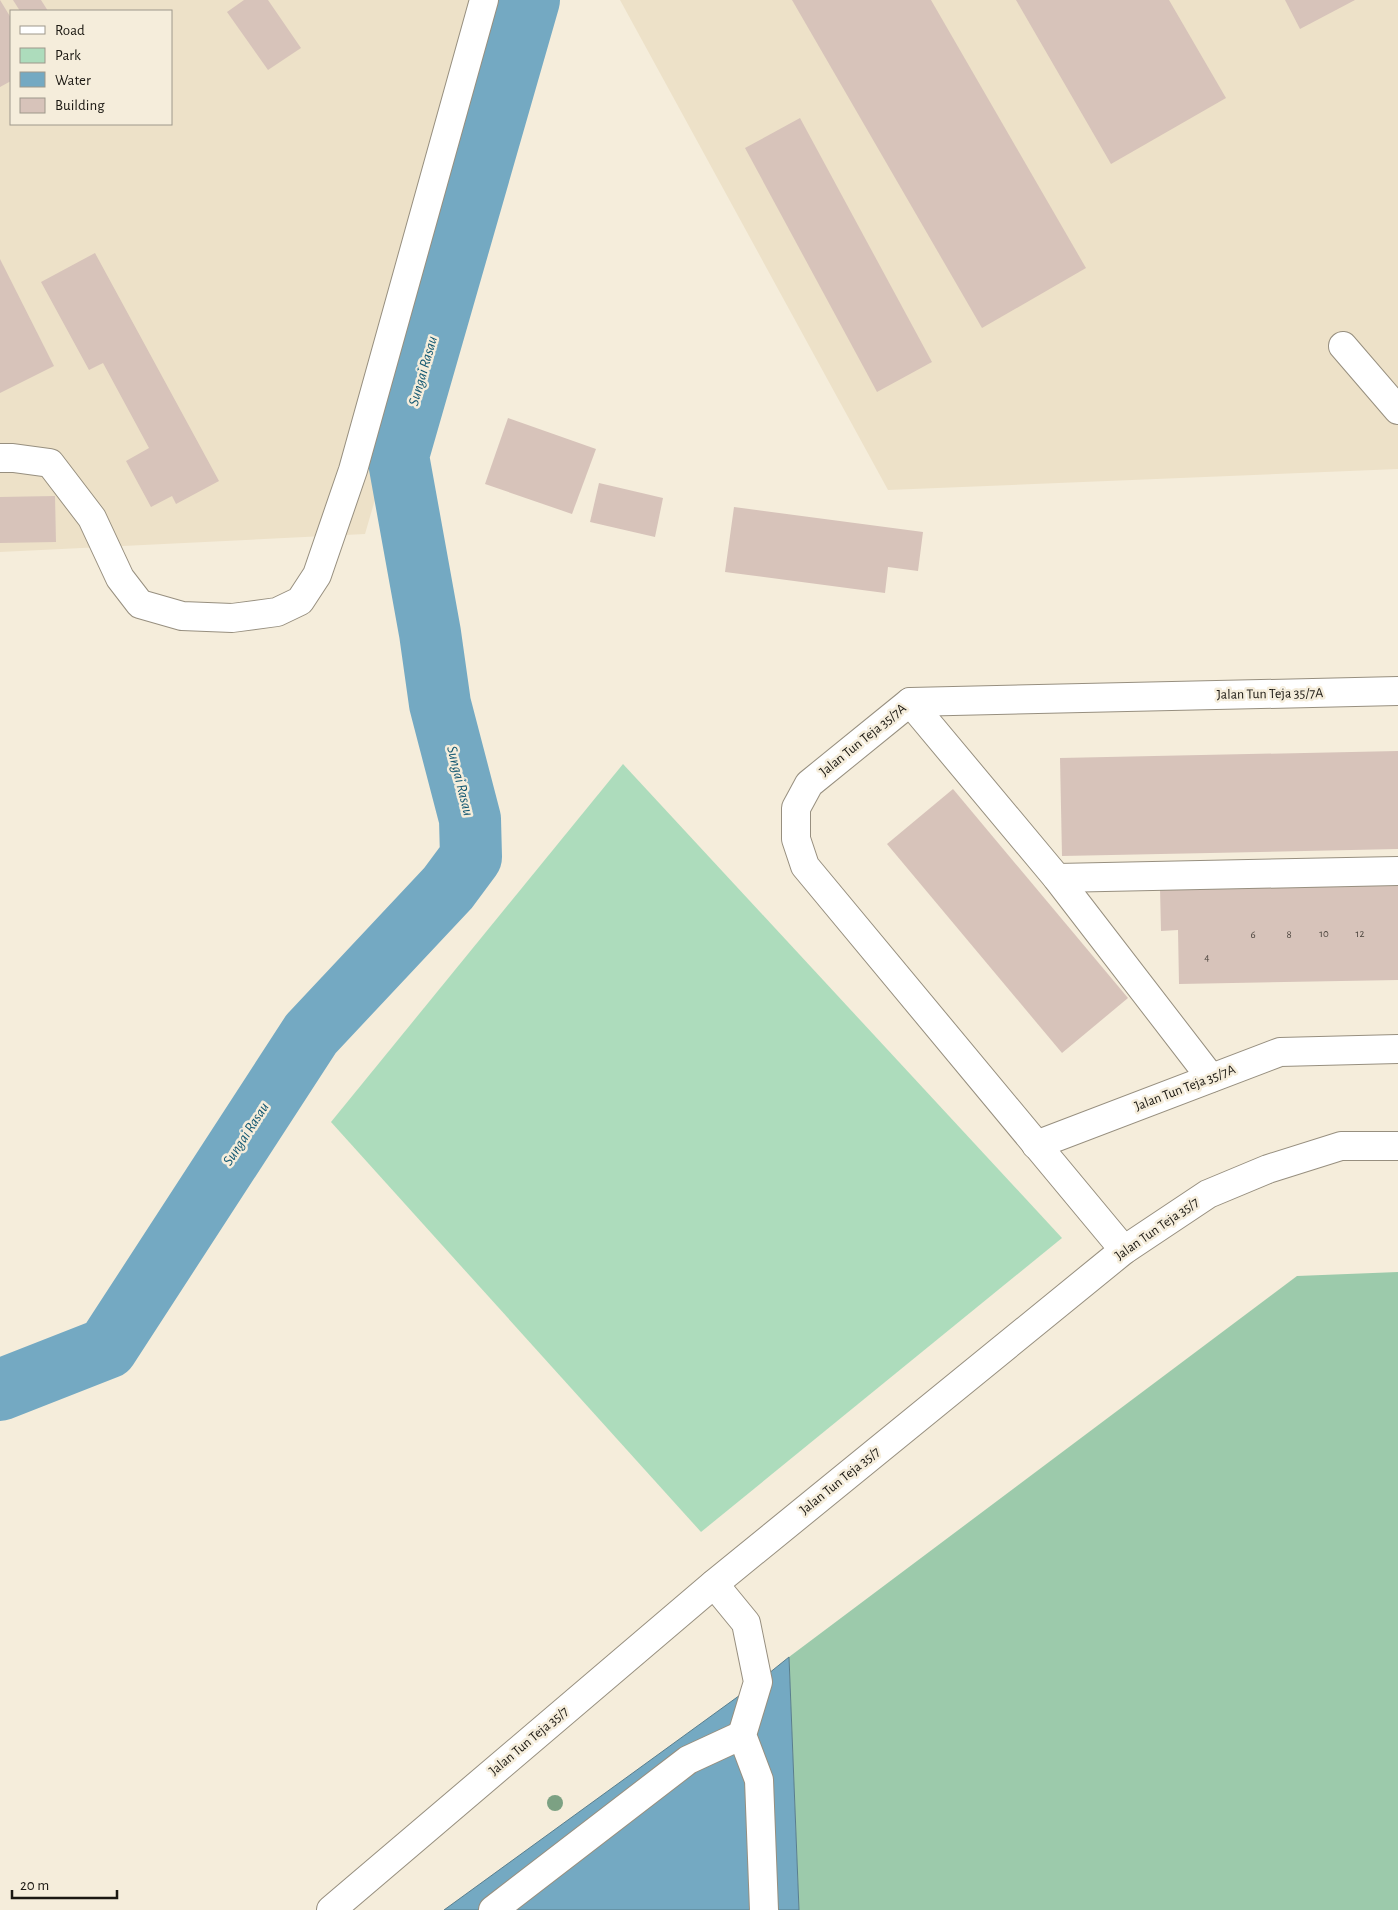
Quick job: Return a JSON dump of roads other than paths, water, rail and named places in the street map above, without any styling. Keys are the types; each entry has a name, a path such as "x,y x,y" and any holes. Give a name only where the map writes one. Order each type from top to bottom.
{"street":[{"path":"0,458 50,463 92,518 120,578 140,604 182,616 232,618 277,612 300,600 317,575 353,470 484,0"},
{"path":"1343,346 1398,410"},
{"name":"Jalan Tun Teja 35/7A","path":"1124,1250 805,866 796,839 796,808 809,784 910,702 1398,691"},
{"path":"910,702 1057,878 1211,1078"},
{"path":"1057,878 1398,871"},
{"name":"Jalan Tun Teja 35/7A","path":"1036,1145 1280,1052 1398,1049"},
{"name":"Jalan Tun Teja 35/7","path":"331,1910 714,1584 1124,1250 1208,1194 1268,1169 1342,1146 1398,1146"},
{"path":"714,1584 746,1623 758,1682 742,1736 759,1780 764,1910"},
{"path":"493,1910 688,1760 742,1736"}],"water":[{"path":"789,1657 799,1910 444,1910 758,1682"}],"waterway":[{"name":"Sungai Rasau","path":"0,1390 107,1348 311,1034 448,888 471,857 470,819 440,704 430,633 398,456 529,0"}]}
